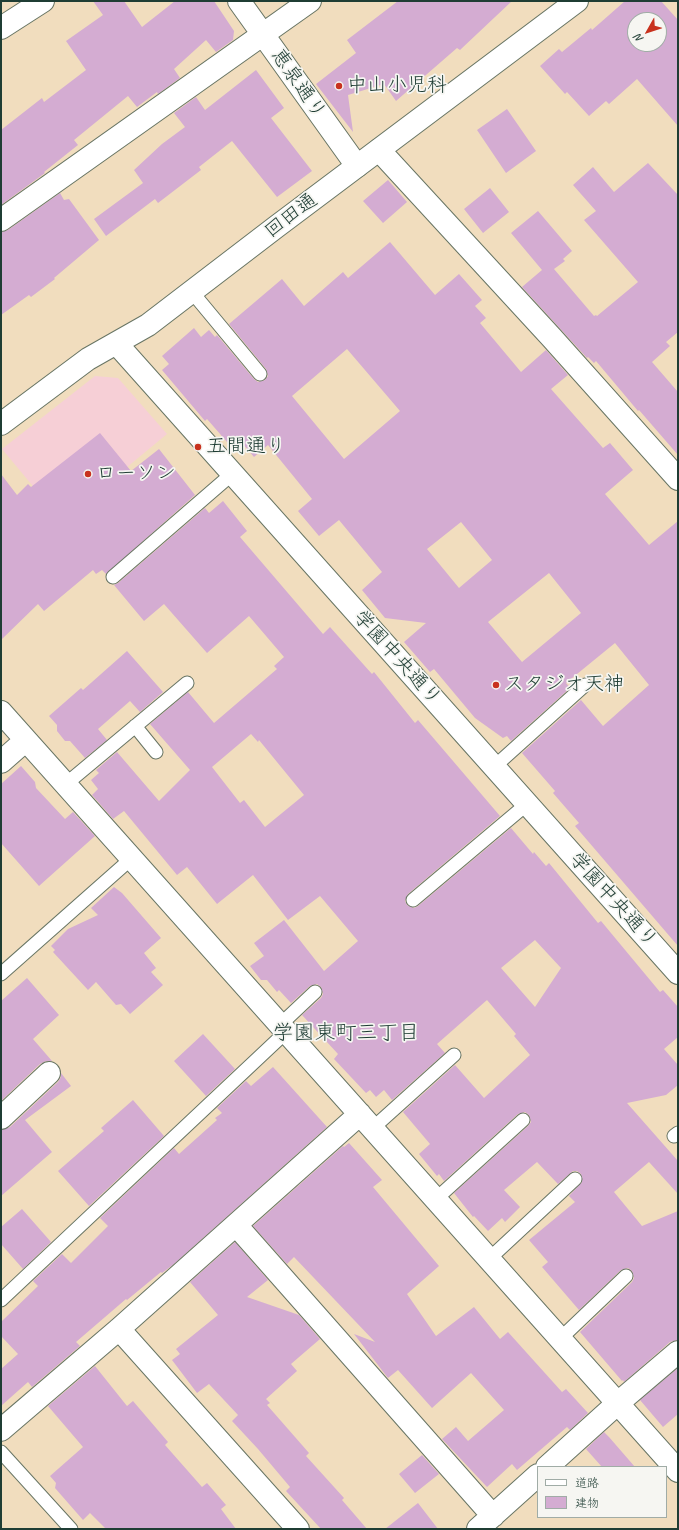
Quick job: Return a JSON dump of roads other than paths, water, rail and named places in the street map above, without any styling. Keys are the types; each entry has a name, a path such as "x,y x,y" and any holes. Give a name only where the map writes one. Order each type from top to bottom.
{"street":[{"path":"1,28 43,1"},
{"name":"恵泉通り","path":"239,1 357,166"},
{"path":"1,220 310,1"},
{"name":"回田通","path":"1,424 88,359 148,325 577,1"},
{"path":"379,150 552,338 678,479"},
{"name":"学園中央通り","path":"116,343 678,973"},
{"path":"1,712 678,1470"},
{"path":"1,762 26,740"},
{"path":"1,1118 49,1073"},
{"path":"1,1430 120,1329 236,1225 366,1121"},
{"path":"236,1225 486,1522 537,1476"},
{"path":"120,1329 298,1529"},
{"path":"548,1466 618,1403 678,1352"}],"lane":[{"path":"192,292 260,374"},
{"path":"113,577 232,474"},
{"path":"66,784 187,683"},
{"path":"494,767 585,686"},
{"path":"135,726 156,752"},
{"path":"413,900 527,804"},
{"path":"1,974 132,858"},
{"path":"1,1300 283,1028 315,992"},
{"path":"366,1121 454,1055"},
{"path":"436,1199 523,1120"},
{"path":"489,1259 575,1179"},
{"path":"560,1339 626,1276"},
{"path":"1,1452 71,1529"}],"place":[{"name":"中山小児科","path":"339,86"},
{"name":"五間通り","path":"198,447"},
{"name":"ローソン","path":"88,474"},
{"name":"スタジオ天神","path":"496,685"}],"district":[{"name":"学園東町三丁目","path":"346,1033"}]}
